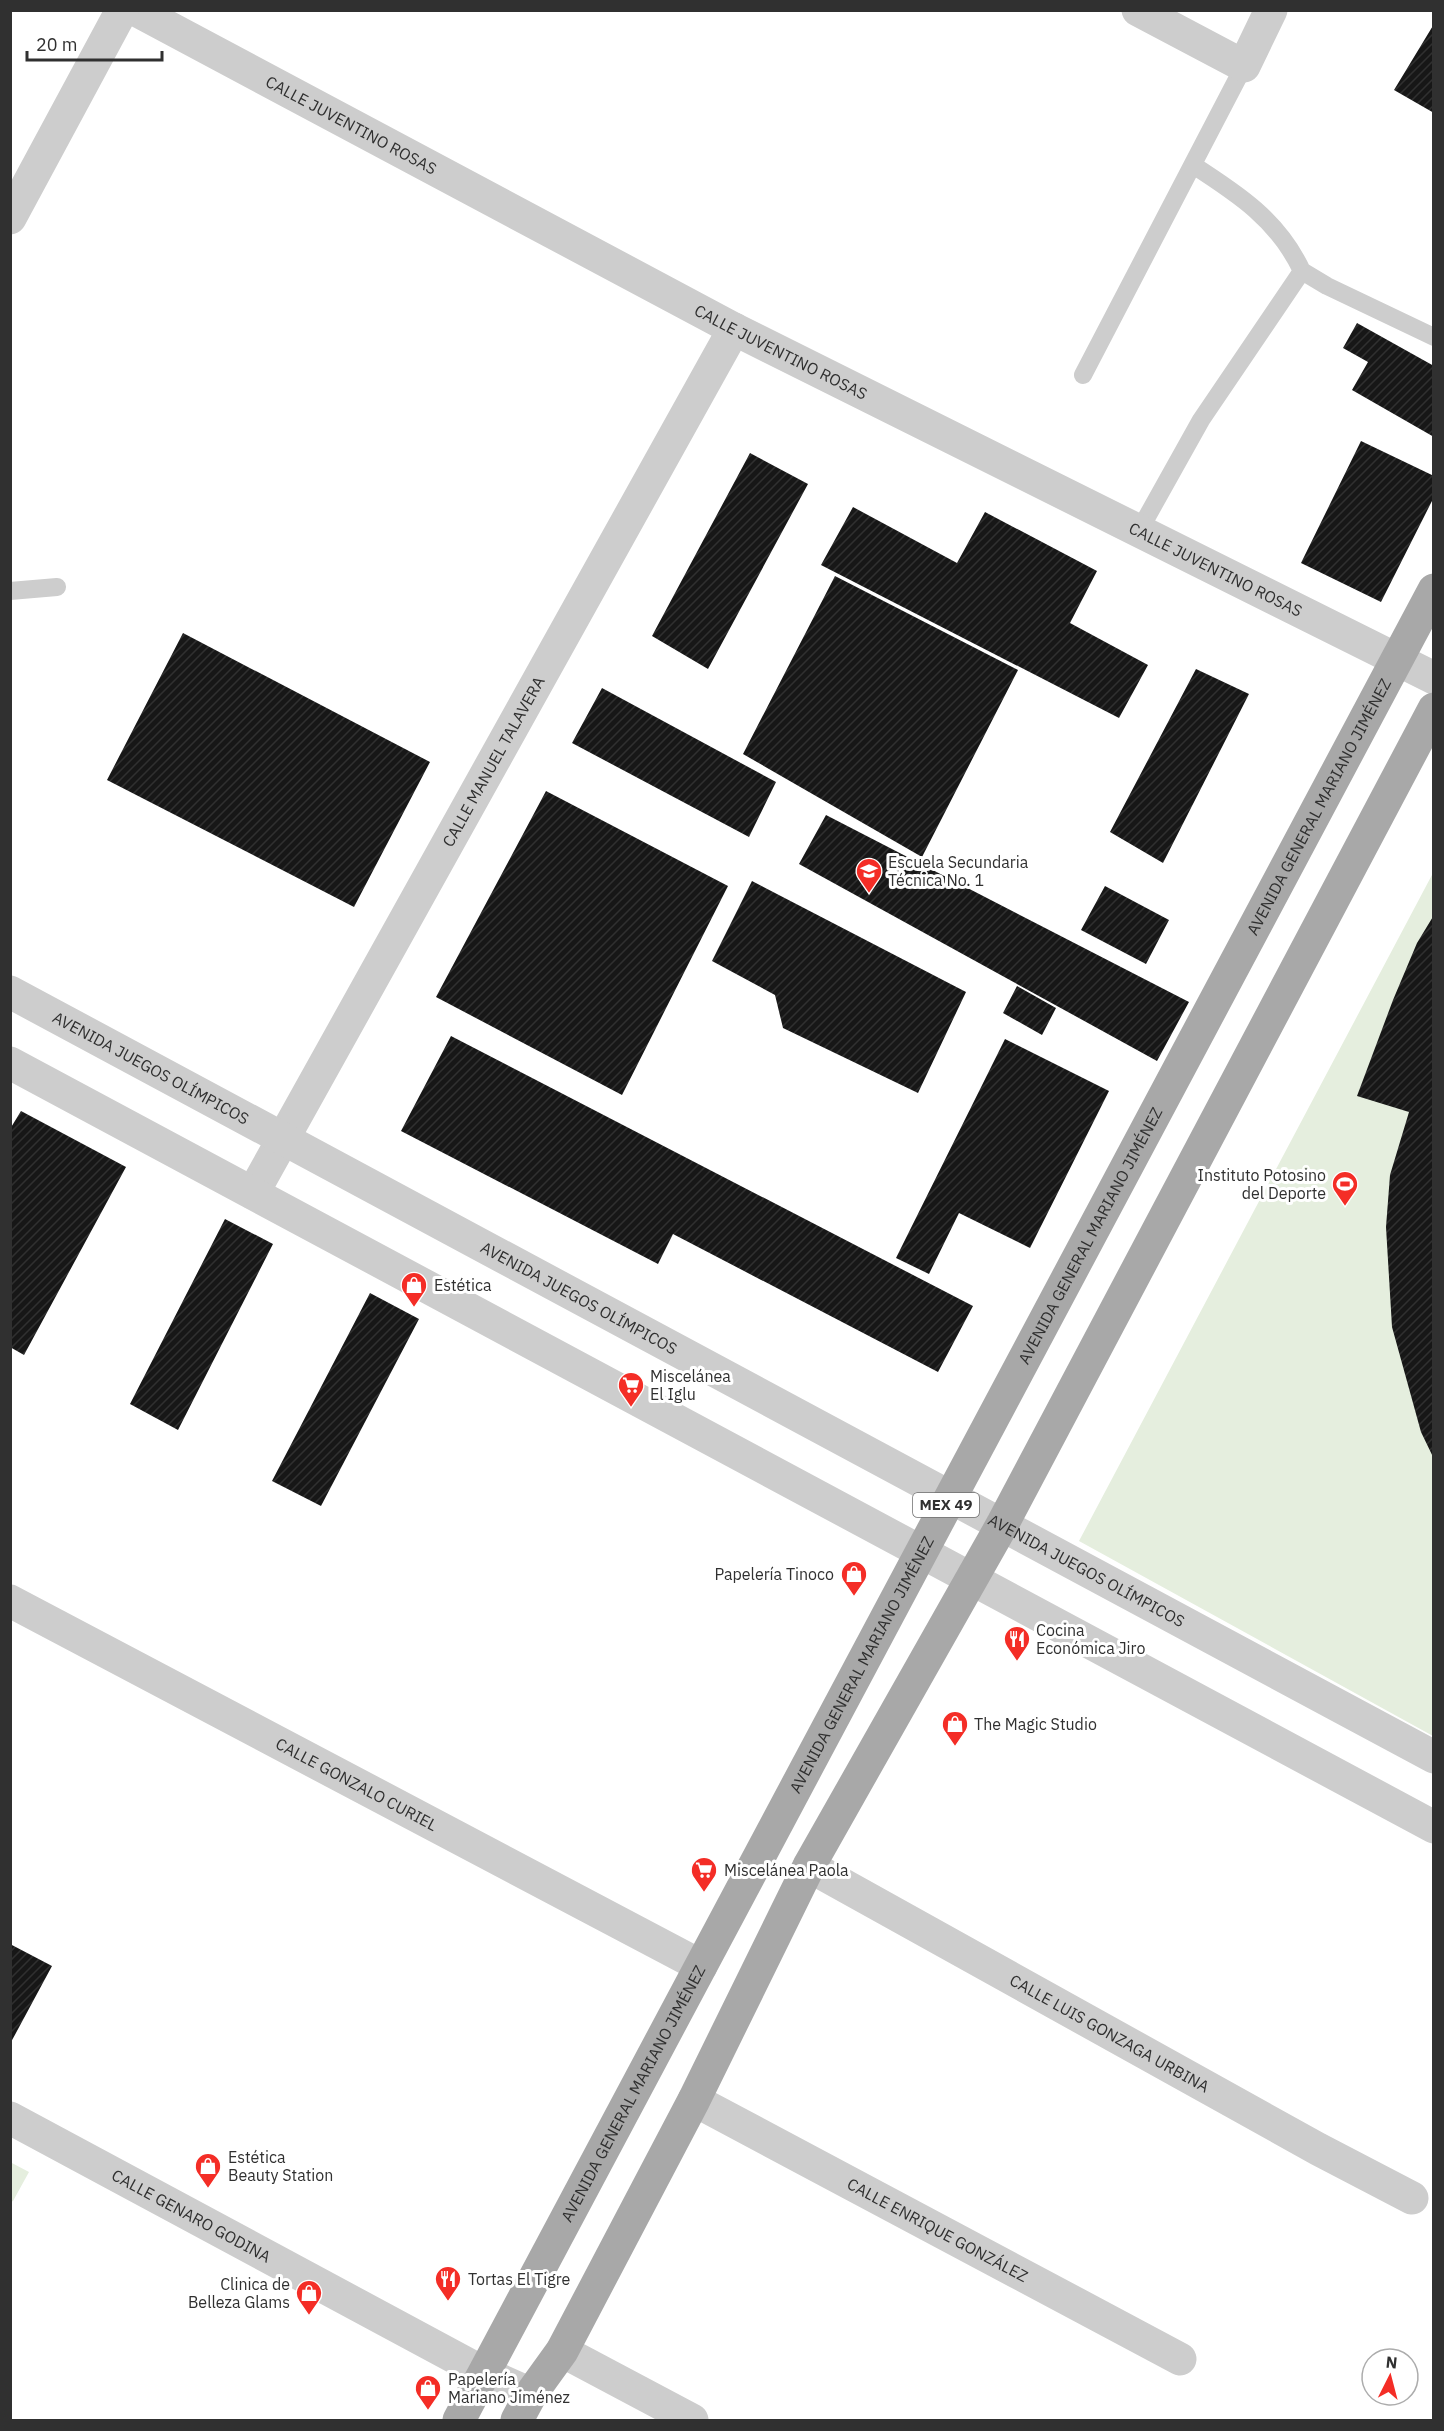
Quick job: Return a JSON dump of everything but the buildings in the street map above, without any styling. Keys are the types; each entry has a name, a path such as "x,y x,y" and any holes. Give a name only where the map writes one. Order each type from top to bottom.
{"main road":[{"name":"AVENIDA GENERAL MARIANO JIMÉNEZ","path":"459,2421 1434,590"},
{"name":"MEX 49","path":"524,2407 562,2351 694,2100 809,1866 1002,1525 1434,710"}],"street":[{"path":"10,218 122,10"},
{"name":"CALLE JUVENTINO ROSAS","path":"136,10 734,329 1434,678"},
{"path":"1138,10 1244,66 1271,10"},
{"name":"CALLE MANUEL TALAVERA","path":"253,1193 734,329"},
{"name":"AVENIDA JUEGOS OLÍMPICOS","path":"10,992 1434,1757"},
{"path":"10,1063 1434,1827"},
{"name":"CALLE GONZALO CURIEL","path":"10,1601 702,1966"},
{"name":"CALLE LUIS GONZAGA URBINA","path":"809,1866 1308,2143 1412,2198"},
{"name":"CALLE ENRIQUE GONZÁLEZ","path":"694,2100 1180,2359"},
{"name":"CALLE GENARO GODINA","path":"10,2118 484,2373 524,2407"},
{"path":"562,2351 692,2421"}],"lane":[{"path":"1083,375 1244,66"},
{"path":"1193,165 1241,196 1271,224 1293,253 1302,271 1327,286 1434,337"},
{"path":"1139,531 1201,420 1302,271"},
{"path":"10,591 57,587"}],"green space":[{"name":"Instituto Potosino del Deporte","path":"1433,873 1433,1736 1079,1541"},
{"path":"10,2162 29,2172 11,2202"}],"place":[{"name":"Escuela Secundaria Técnica No. 1","path":"869,894"},
{"name":"Instituto Potosino del Deporte","path":"1345,1207"},
{"name":"Estética","path":"414,1308"},
{"name":"Miscelánea El Iglu","path":"631,1408"},
{"name":"Papelería Tinoco","path":"854,1597"},
{"name":"Cocina Económica Jiro","path":"1017,1662"},
{"name":"The Magic Studio","path":"955,1747"},
{"name":"Miscelánea Paola","path":"704,1893"},
{"name":"Estética Beauty Station","path":"208,2189"},
{"name":"Tortas El Tigre","path":"448,2302"},
{"name":"Clinica de Belleza Glams","path":"309,2316"},
{"name":"Papelería Mariano Jiménez","path":"428,2411"}]}
